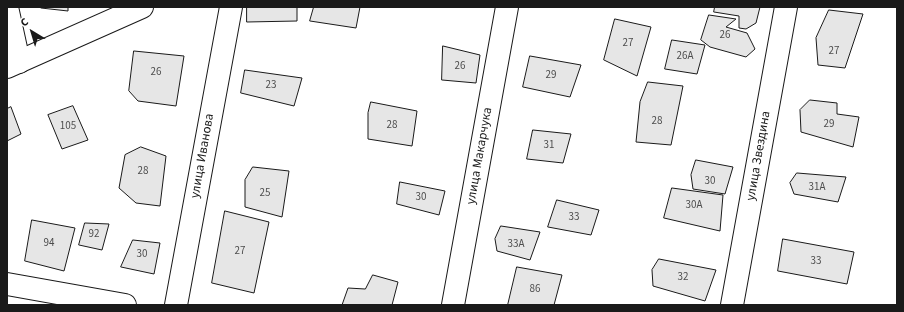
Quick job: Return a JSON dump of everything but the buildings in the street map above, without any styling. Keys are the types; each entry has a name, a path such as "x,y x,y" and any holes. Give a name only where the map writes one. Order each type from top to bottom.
{"main road":[{"path":"7,7 13,65 142,7"},
{"name":"улица Иванова","path":"176,305 230,7"},
{"name":"улица Макарчука","path":"453,305 507,7"},
{"name":"улица Звездина","path":"732,305 786,7"},
{"path":"7,284 125,305"}]}
